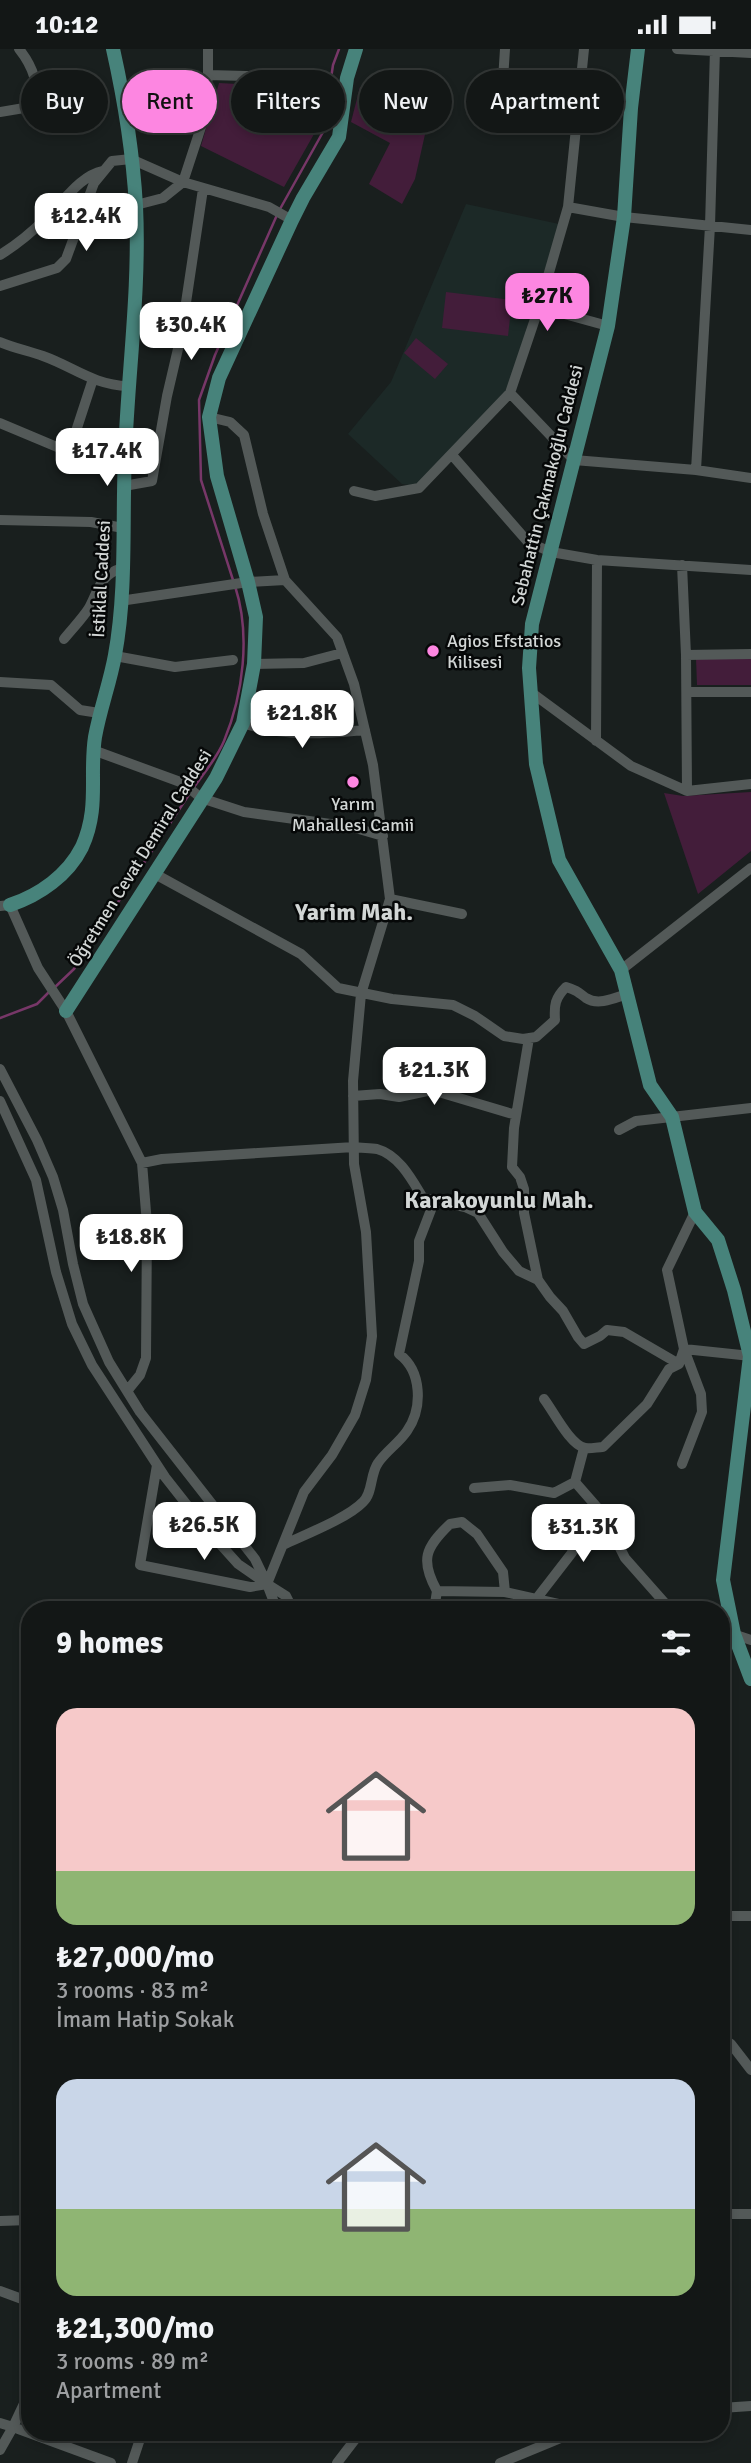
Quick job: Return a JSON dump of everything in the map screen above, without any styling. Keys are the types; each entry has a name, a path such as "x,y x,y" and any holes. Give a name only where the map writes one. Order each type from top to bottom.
{"main road":[{"name":"İstiklal Caddesi","path":"5,906 33,897 71,866 82,845 90,824 95,793 93,750 99,713 115,656 124,528 136,205 113,49"},
{"name":"Öğretmen Cevat Demiral Caddesi","path":"62,1005 155,874 216,778 243,723 254,663 256,617 242,583 217,476 209,417 219,378 288,218 339,137 347,78 356,49"},
{"name":"Sebahattin Çakmakoğlu Caddesi","path":"638,49 624,217 608,326 532,624 529,668 536,764 559,860 621,970 650,1085 672,1117 695,1212 718,1240 734,1290 750,1356 723,1580 725,1601"},
{"name":"Sebahattin Çakmakoğlu Caddesi","path":"730,1638 751,1679"}],"street":[{"path":"0,112 30,107 35,101 37,85 19,49"},
{"path":"208,49 208,70"},
{"path":"504,70 505,49"},
{"path":"582,70 584,49"},
{"path":"677,49 751,53"},
{"path":"695,470 710,226 715,50"},
{"path":"624,107 631,108"},
{"path":"136,205 163,198 183,182 199,133"},
{"path":"354,491 375,496 419,488 510,393 568,207 576,133"},
{"path":"1,282 57,268 66,259 94,183 112,162 131,159 203,189 269,207 288,218"},
{"path":"0,255 45,220 90,174 103,171"},
{"path":"124,486 152,481 166,396 181,336 203,189"},
{"path":"568,207 624,217 751,230"},
{"path":"539,307 608,326"},
{"path":"0,342 45,356 110,386 128,386"},
{"path":"0,423 57,447 69,444 93,379"},
{"path":"510,393 574,460 695,470 751,478"},
{"path":"209,417 230,422 244,435 263,514 285,580 337,637 354,684 373,765 390,899 361,994 353,1096 354,1164 366,1232 372,1336 366,1380 355,1415 332,1455 304,1492 267,1584"},
{"path":"452,455 528,542 551,552 597,560 751,570"},
{"path":"0,520 92,521 124,528"},
{"path":"596,741 597,560"},
{"path":"682,565 687,692 687,790"},
{"path":"64,639 88,610 96,591 109,572 122,568"},
{"path":"120,601 242,583 285,580"},
{"path":"254,663 304,663 342,653"},
{"path":"686,655 751,654"},
{"path":"115,656 175,667 233,660"},
{"path":"1,681 51,685 80,710 99,713"},
{"path":"687,692 751,692"},
{"path":"531,693 631,765 687,790 751,784"},
{"path":"243,723 277,732 305,735 365,730"},
{"path":"93,750 183,783 201,798 244,812 352,827 383,836"},
{"path":"621,970 751,868"},
{"path":"155,874 301,954 338,988 361,994 453,1005 504,1036 536,1037 555,1020 554,1005 557,996 566,988 578,990 589,1000 603,1002 627,994"},
{"path":"390,899 462,914"},
{"path":"5,906 38,968 62,1005 142,1163 147,1224 146,1358 140,1375 127,1391"},
{"path":"529,1038 516,1115 512,1167 520,1177 524,1189 524,1213 538,1280 564,1311 584,1344 607,1330 624,1332 679,1364"},
{"path":"0,1069 53,1177 63,1210 83,1304 109,1362 140,1412 256,1559 274,1601"},
{"path":"353,1096 380,1094 399,1097 432,1090 516,1115"},
{"path":"0,1101 36,1180 56,1272 72,1324 92,1365 157,1465 202,1524 238,1564 286,1596 288,1601"},
{"path":"619,1130 636,1121 751,1108"},
{"path":"142,1163 162,1159 354,1147 379,1150 397,1161 410,1175 422,1198 465,1207 478,1213 519,1271 538,1280"},
{"path":"283,1545 366,1501 377,1464 407,1431 414,1416 418,1397 414,1371 410,1362 399,1354 419,1261 419,1241 434,1202"},
{"path":"682,1464 702,1412 701,1394 684,1349 667,1270 695,1212"},
{"path":"684,1349 750,1356"},
{"path":"544,1399 558,1416 568,1436 584,1448 603,1447 647,1404 669,1369 679,1364 684,1349"},
{"path":"474,1488 510,1485 554,1493 575,1482 584,1448"},
{"path":"157,1465 140,1565 250,1587 267,1584"},
{"path":"575,1482 600,1510 625,1558 663,1601"},
{"path":"537,1598 600,1510"},
{"path":"435,1601 437,1591 427,1574 428,1551 450,1524 462,1522 477,1534 502,1572 505,1592"},
{"path":"437,1591 505,1592 549,1601"},
{"path":"730,1633 751,1640"},
{"path":"730,1916 751,1916"},
{"path":"730,2043 751,2070"},
{"path":"730,2214 751,2214"},
{"path":"0,2221 21,2220"},
{"path":"0,2291 21,2299"},
{"path":"730,2407 751,2406"},
{"path":"0,2449 21,2410"},
{"path":"0,2423 21,2430"},
{"path":"51,2441 111,2463"},
{"path":"132,2463 139,2441"},
{"path":"337,2463 354,2441"},
{"path":"500,2463 554,2441"}],"shaded area":[{"path":"219,83 231,84 231,133 315,133 284,187 201,146 205,133 217,133"},
{"path":"359,91 359,126 351,122"},
{"path":"371,133 425,133 415,179 402,204 369,184 390,143"},
{"path":"466,204 559,224 505,398 423,487 402,484 348,434 391,382"},
{"path":"446,292 512,300 508,336 442,328"},
{"path":"416,338 448,364 435,379 404,353"},
{"path":"696,658 751,658 751,685 697,685"},
{"path":"751,792 751,851 698,894 664,793 683,796"}],"waterway":[{"path":"280,209 323,132 333,65 339,49"},
{"path":"233,580 201,480 199,400 215,355 277,215"},
{"path":"194,787 224,741 240,685 243,624 235,586"},
{"path":"54,988 74,969 190,793"},
{"path":"0,1018 37,1004 49,992"}],"place":[{"name":"Agios Efstatios Kilisesi","path":"433,651"},
{"name":"Yarım Mahallesi Camii","path":"353,782"}],"district":[{"name":"Yarim Mah.","path":"354,912"},
{"name":"Karakoyunlu Mah.","path":"499,1200"}]}
